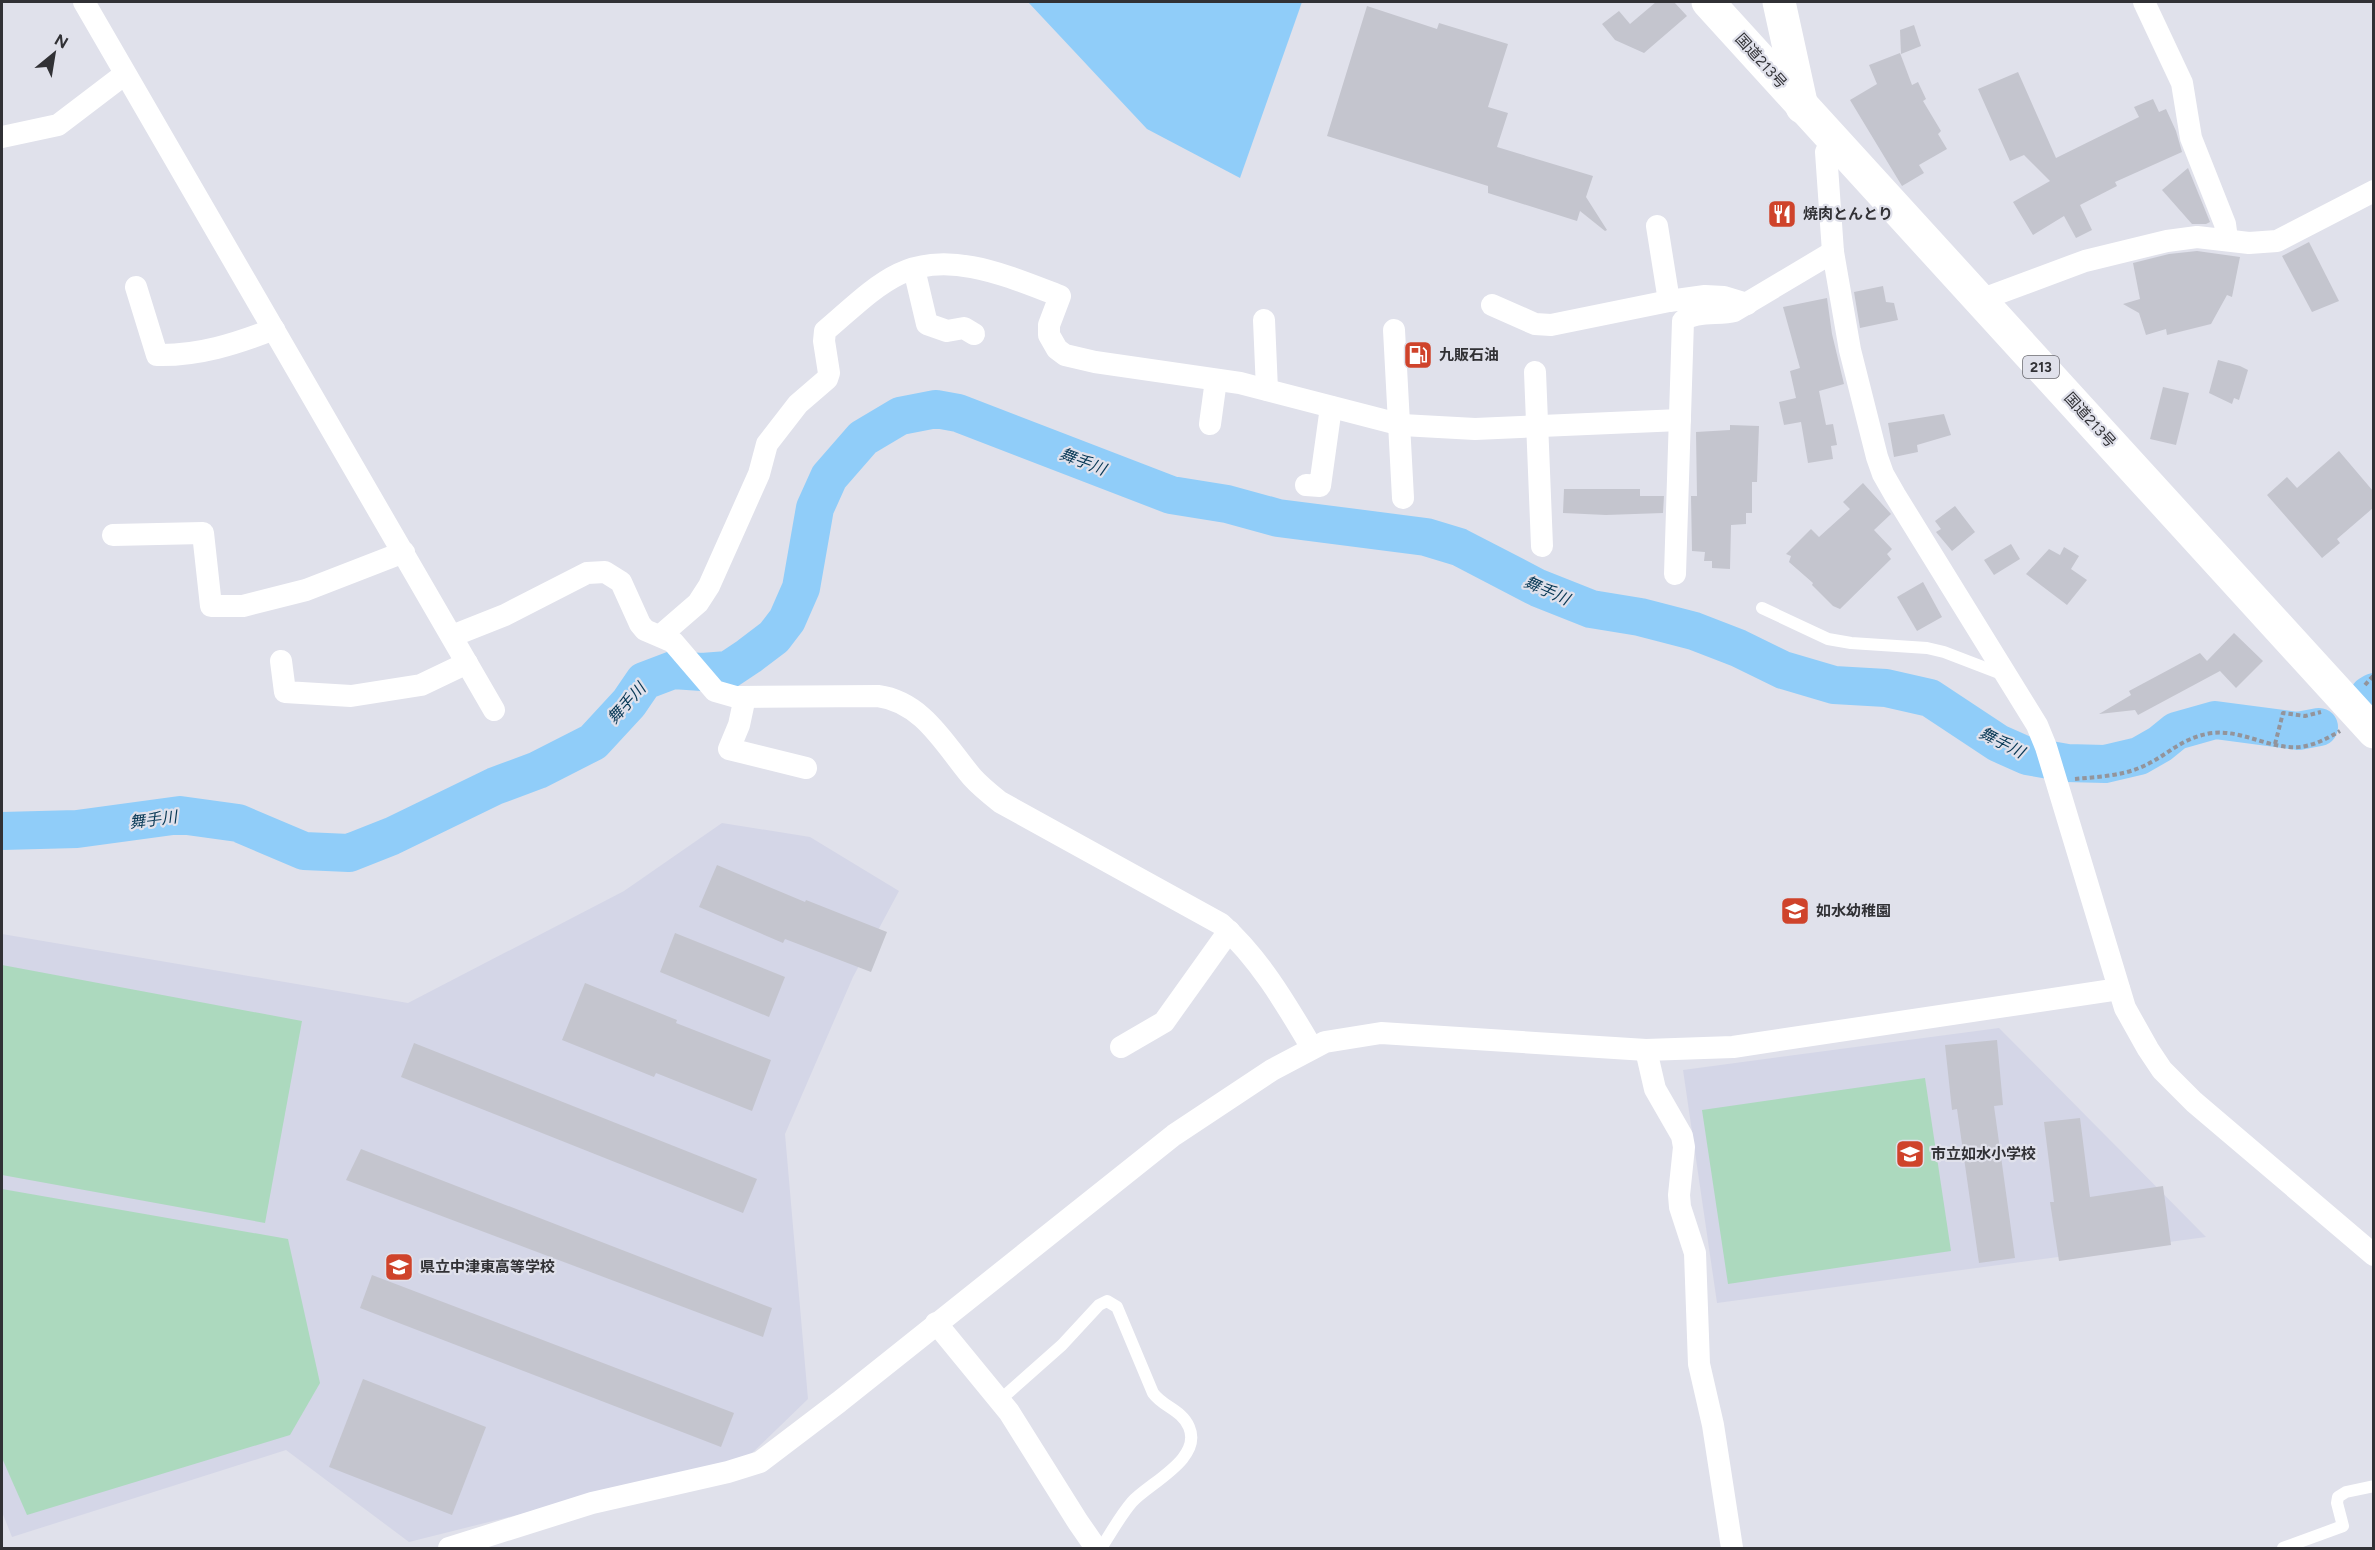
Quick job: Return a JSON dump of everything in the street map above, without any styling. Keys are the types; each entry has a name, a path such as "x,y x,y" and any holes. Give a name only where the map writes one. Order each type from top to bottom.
{"main road":[{"name":"国道213号","path":"1708,2 1980,300 2360,729"},
{"path":"1779,2 1803,107"}],"street":[{"path":"84,2 494,710"},
{"path":"2144,2 2182,83 2191,138 2225,224 2226,239"},
{"path":"2,137 58,125 125,74"},
{"path":"1832,139 1826,152 1833,252 1850,350 1864,410 1883,474 2037,725 2125,1008 2162,1070 2194,1102 2371,1249"},
{"path":"1980,300 2062,268 2145,246 2197,237 2249,243 2277,241 2373,191"},
{"path":"1657,226 1669,300"},
{"path":"1675,574 1683,321 1695,315 1722,315 1747,304 1833,252"},
{"path":"661,635 698,603 709,586 759,474 766,444 798,404 827,379 829,374 824,341 825,331 886,281 914,269 945,264 986,270 1060,296 1049,325 1049,335 1057,349 1065,355 1267,390 1399,424 1475,429 1680,420"},
{"path":"914,269 927,324 947,331 964,328 974,334"},
{"path":"136,287 157,355 181,356 236,344 274,329"},
{"path":"1492,305 1535,324 1551,325 1669,300 1705,296 1724,297 1747,304"},
{"path":"1264,320 1267,390"},
{"path":"1394,330 1402,498"},
{"path":"1535,372 1542,546"},
{"path":"1210,424 1216,380"},
{"path":"1306,485 1320,486 1330,407"},
{"path":"113,535 203,532 211,606 243,606 306,590 404,552"},
{"path":"452,636 505,615 587,573 605,572 621,582 639,624 651,633 661,635 673,642 715,691 745,697 878,696 893,698 907,705 930,725 974,778 1000,802 1210,917 1229,931 1274,984 1312,1048"},
{"path":"281,661 285,692 351,696 420,685 467,663"},
{"path":"745,697 739,725 729,749 806,768"},
{"path":"1121,1047 1164,1022 1229,931"},
{"path":"449,1548 592,1503 728,1472 760,1462 839,1402 1181,1130 1254,1082 1312,1048 1338,1038 1381,1033 1646,1050 1732,1047 2119,989"},
{"path":"1646,1050 1655,1089 1682,1136 1684,1147 1680,1207 1695,1252 1699,1364 1713,1425 1732,1548"},
{"path":"936,1323 1000,1400 1027,1438 1078,1522 1099,1548"}],"lane":[{"path":"1762,608 1828,639 1857,644 1927,648 1944,652 2008,677"},
{"path":"1000,1400 1062,1346 1099,1305 1107,1301 1117,1307 1153,1393 1161,1402 1182,1416 1191,1429 1192,1436 1191,1445 1182,1460 1134,1500 1099,1548"},
{"path":"2283,1548 2343,1526 2337,1503 2338,1497 2346,1492 2373,1486"}],"path":[{"path":"2275,744 2283,713"},
{"path":"2056,781 2136,770 2177,744 2193,737 2212,733 2230,733 2289,747 2321,742 2360,729"}],"shaded area":[{"name":"県立中津東高等学校","path":"722,823 810,837 899,891 853,977 785,1134 808,1399 748,1457 409,1542 286,1450 12,1537 2,1512 2,934 408,1003 624,891"},
{"name":"市立如水小学校","path":"1999,1028 2206,1237 1717,1303 1683,1070"}],"green space":[{"path":"2,965 302,1021 265,1223 2,1175"},
{"path":"1925,1078 1951,1251 1728,1284 1702,1110"},
{"path":"2,1189 288,1239 320,1383 290,1435 27,1515 2,1458"}],"water":[{"path":"1028,2 1302,2 1240,178 1147,129"}],"building":[{"path":"1656,2 1674,2 1687,16 1644,53 1615,40 1602,24 1619,11 1630,24"},
{"path":"1367,6 1437,29 1439,23 1508,44 1488,107 1508,113 1497,147 1593,176 1586,197 1607,230 1605,231 1580,211 1577,221 1488,193 1488,186 1327,136"},
{"path":"1914,25 1921,46 1901,54 1900,30"},
{"path":"1900,53 1912,85 1918,82 1926,99 1923,101 1941,131 1938,134 1947,149 1919,165 1924,173 1902,186 1850,100 1877,84 1869,65"},
{"path":"2018,72 2056,158 2139,117 2134,107 2153,99 2159,112 2166,109 2182,152 2115,182 2117,186 2080,205 2092,230 2076,238 2064,216 2033,235 2013,202 2050,181 2024,155 2010,161 1978,89"},
{"path":"2188,168 2210,222 2206,224 2192,224 2162,190"},
{"path":"2309,242 2339,301 2312,312 2282,256"},
{"path":"2197,251 2240,257 2232,297 2227,295 2211,324 2167,335 2166,329 2146,335 2139,313 2123,304 2140,299 2133,263 2169,254"},
{"path":"1883,286 1886,302 1894,303 1898,320 1860,328 1854,292"},
{"path":"1827,298 1832,334 1844,384 1819,391 1826,425 1833,424 1837,445 1831,446 1833,459 1808,463 1801,422 1784,425 1779,402 1796,398 1790,371 1800,368 1783,307"},
{"path":"2218,360 2248,370 2239,400 2234,398 2232,404 2209,393"},
{"path":"2163,387 2189,393 2176,445 2150,439"},
{"path":"1944,414 1951,435 1917,445 1918,452 1894,457 1888,423"},
{"path":"1730,425 1759,426 1757,482 1752,482 1752,513 1746,513 1746,524 1731,525 1730,569 1712,568 1712,561 1704,561 1705,552 1692,551 1691,496 1697,496 1696,432 1730,430"},
{"path":"2339,451 2373,491 2373,508 2337,539 2340,543 2322,558 2267,495 2287,477 2297,488"},
{"path":"1863,483 1891,514 1874,530 1892,549 1887,554 1891,559 1840,609 1833,606 1812,585 1813,583 1789,562 1791,556 1786,554 1811,529 1819,537 1850,509 1843,502"},
{"path":"1564,489 1640,489 1640,496 1664,496 1663,513 1606,515 1563,513"},
{"path":"1955,506 1975,532 1952,551 1936,532 1941,529 1935,521"},
{"path":"2011,544 2020,559 1994,575 1984,560"},
{"path":"2064,547 2079,556 2071,569 2087,580 2067,605 2026,574 2049,549 2060,555"},
{"path":"1923,582 1942,617 1917,631 1897,597"},
{"path":"2234,633 2263,661 2236,688 2220,671 2138,715 2135,710 2099,714 2131,695 2129,691 2200,653 2207,661"},
{"path":"717,865 805,902 806,900 887,932 871,972 785,939 783,943 699,907"},
{"path":"675,933 785,977 769,1017 660,972"},
{"path":"585,983 677,1020 676,1023 771,1060 752,1111 656,1073 654,1077 562,1040"},
{"path":"1997,1040 2003,1105 1994,1106 2015,1258 1979,1263 1957,1109 1952,1110 1945,1045"},
{"path":"414,1043 757,1179 743,1213 401,1077"},
{"path":"2080,1118 2090,1197 2163,1186 2171,1245 2059,1261 2050,1202 2054,1202 2044,1122"},
{"path":"361,1149 772,1308 763,1337 346,1180"},
{"path":"372,1275 734,1413 721,1447 360,1308"},
{"path":"363,1379 486,1427 452,1515 329,1467"}],"waterway":[{"name":"舞手川","path":"2,831 77,829 180,815 238,823 304,851 349,853 392,836 495,786 538,770 593,742 629,703 644,681 673,670 702,672 728,670 774,637 787,620 801,588 815,508 829,477 863,438 900,416 936,409 958,413 1171,495 1227,504 1278,518 1426,537 1459,547 1538,588 1591,609 1640,617 1694,631 1738,648 1783,670 1834,685 1886,688 1930,698 1998,743 2027,756 2067,763 2105,764 2139,756 2160,744 2176,731 2215,720 2298,731 2319,727"},
{"name":"舞手川","path":"2369,695 2374,692"}],"place":[{"name":"焼肉とんとり","path":"1782,214"},
{"name":"九販石油","path":"1418,355"},
{"name":"如水幼稚園","path":"1795,911"},
{"name":"市立如水小学校","path":"1910,1154"},
{"name":"県立中津東高等学校","path":"399,1267"}]}
